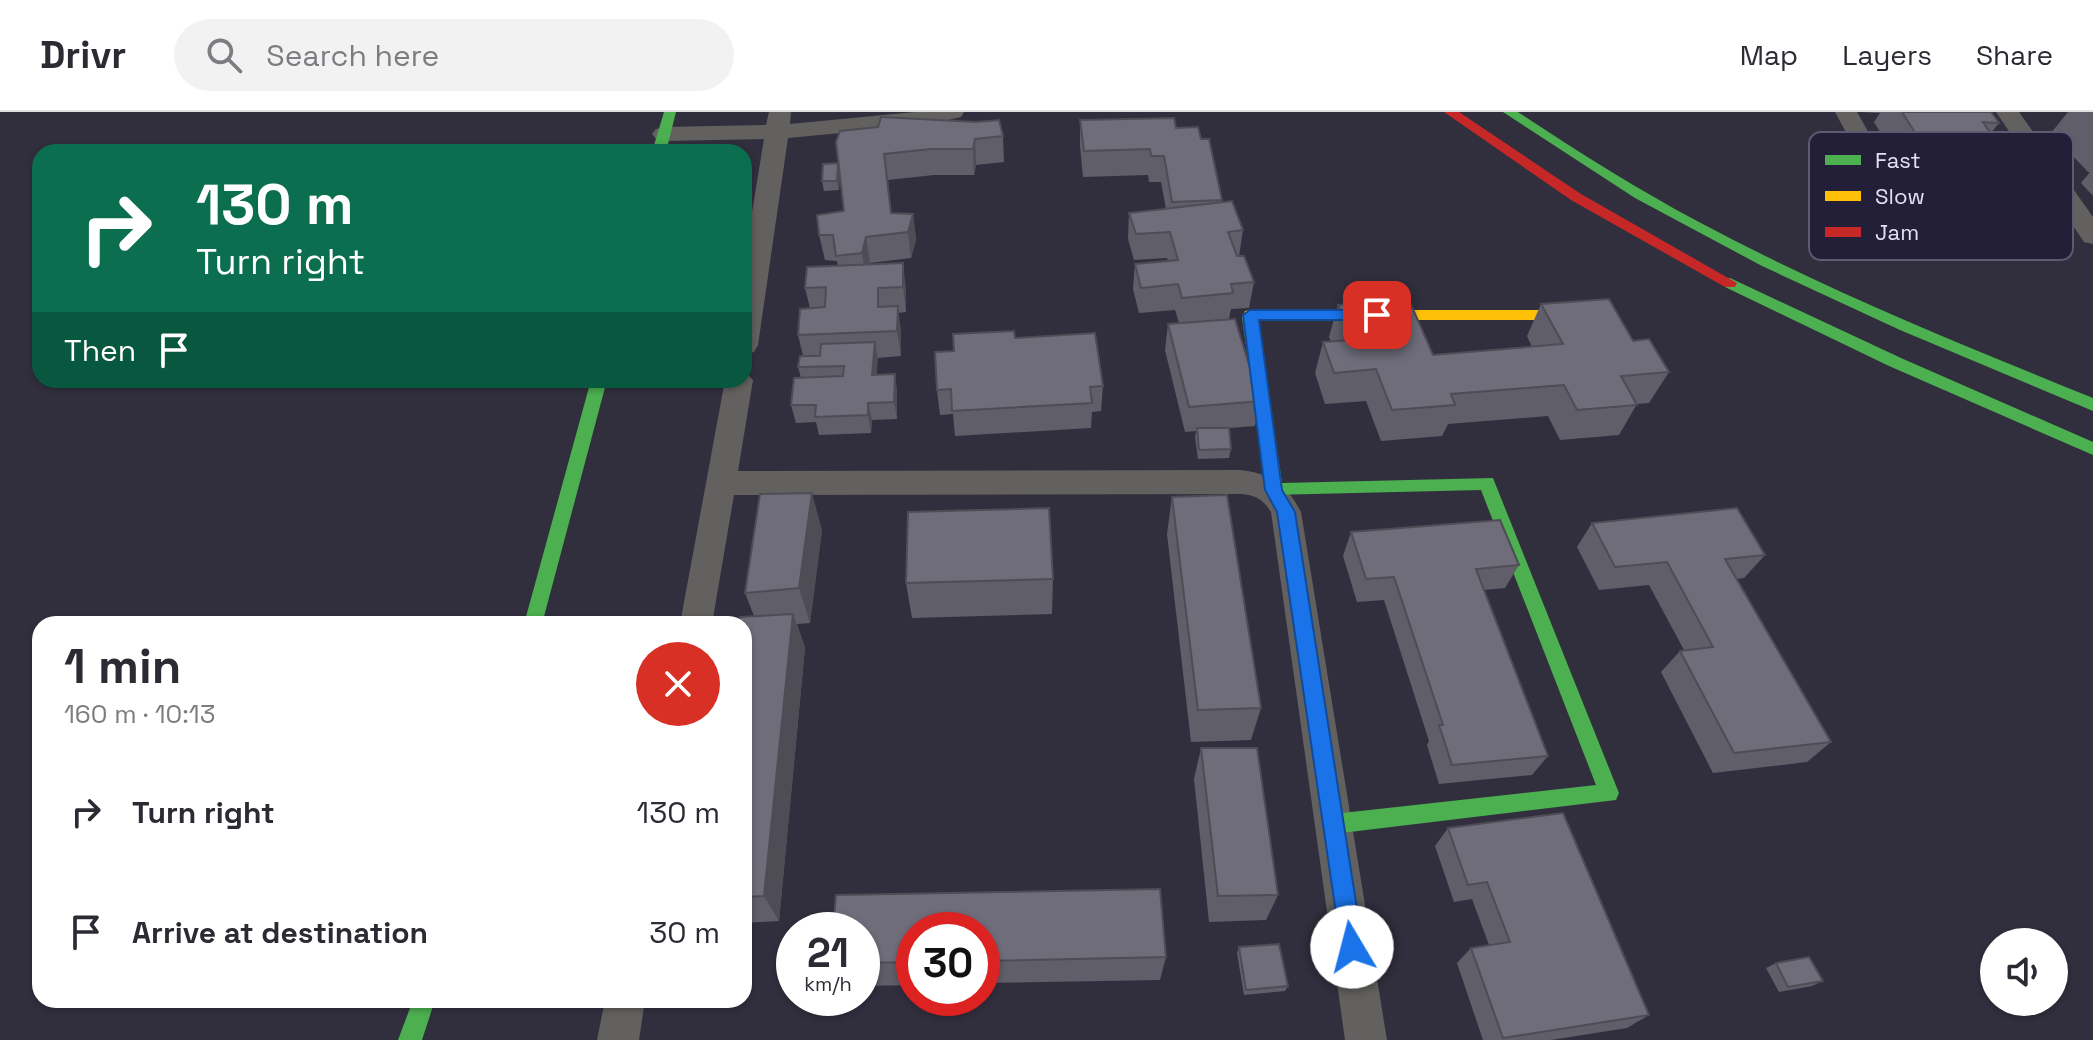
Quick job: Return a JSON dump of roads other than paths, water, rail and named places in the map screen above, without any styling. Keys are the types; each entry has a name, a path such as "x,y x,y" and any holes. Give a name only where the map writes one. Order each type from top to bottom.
{"main road":[{"path":"1450,112 1576,197 1751,294 1905,368 2093,449"},
{"path":"1509,112 1607,176 1738,247 1900,325 2093,405"},
{"path":"1333,824 1609,793 1487,483 1274,490 1250,315 1568,315"},
{"path":"535,616 597,388"},
{"path":"410,1040 421,1008"}],"street":[{"path":"664,133 779,122 925,118 953,112"},
{"path":"1846,112 1857,132"},
{"path":"2007,112 2021,132"},
{"path":"752,294 779,122"},
{"path":"2073,207 2093,236"},
{"path":"698,616 738,388"},
{"path":"723,483 1241,482 1261,484 1274,490 1286,512 1366,1040"},
{"path":"618,1040 624,1008"}]}
